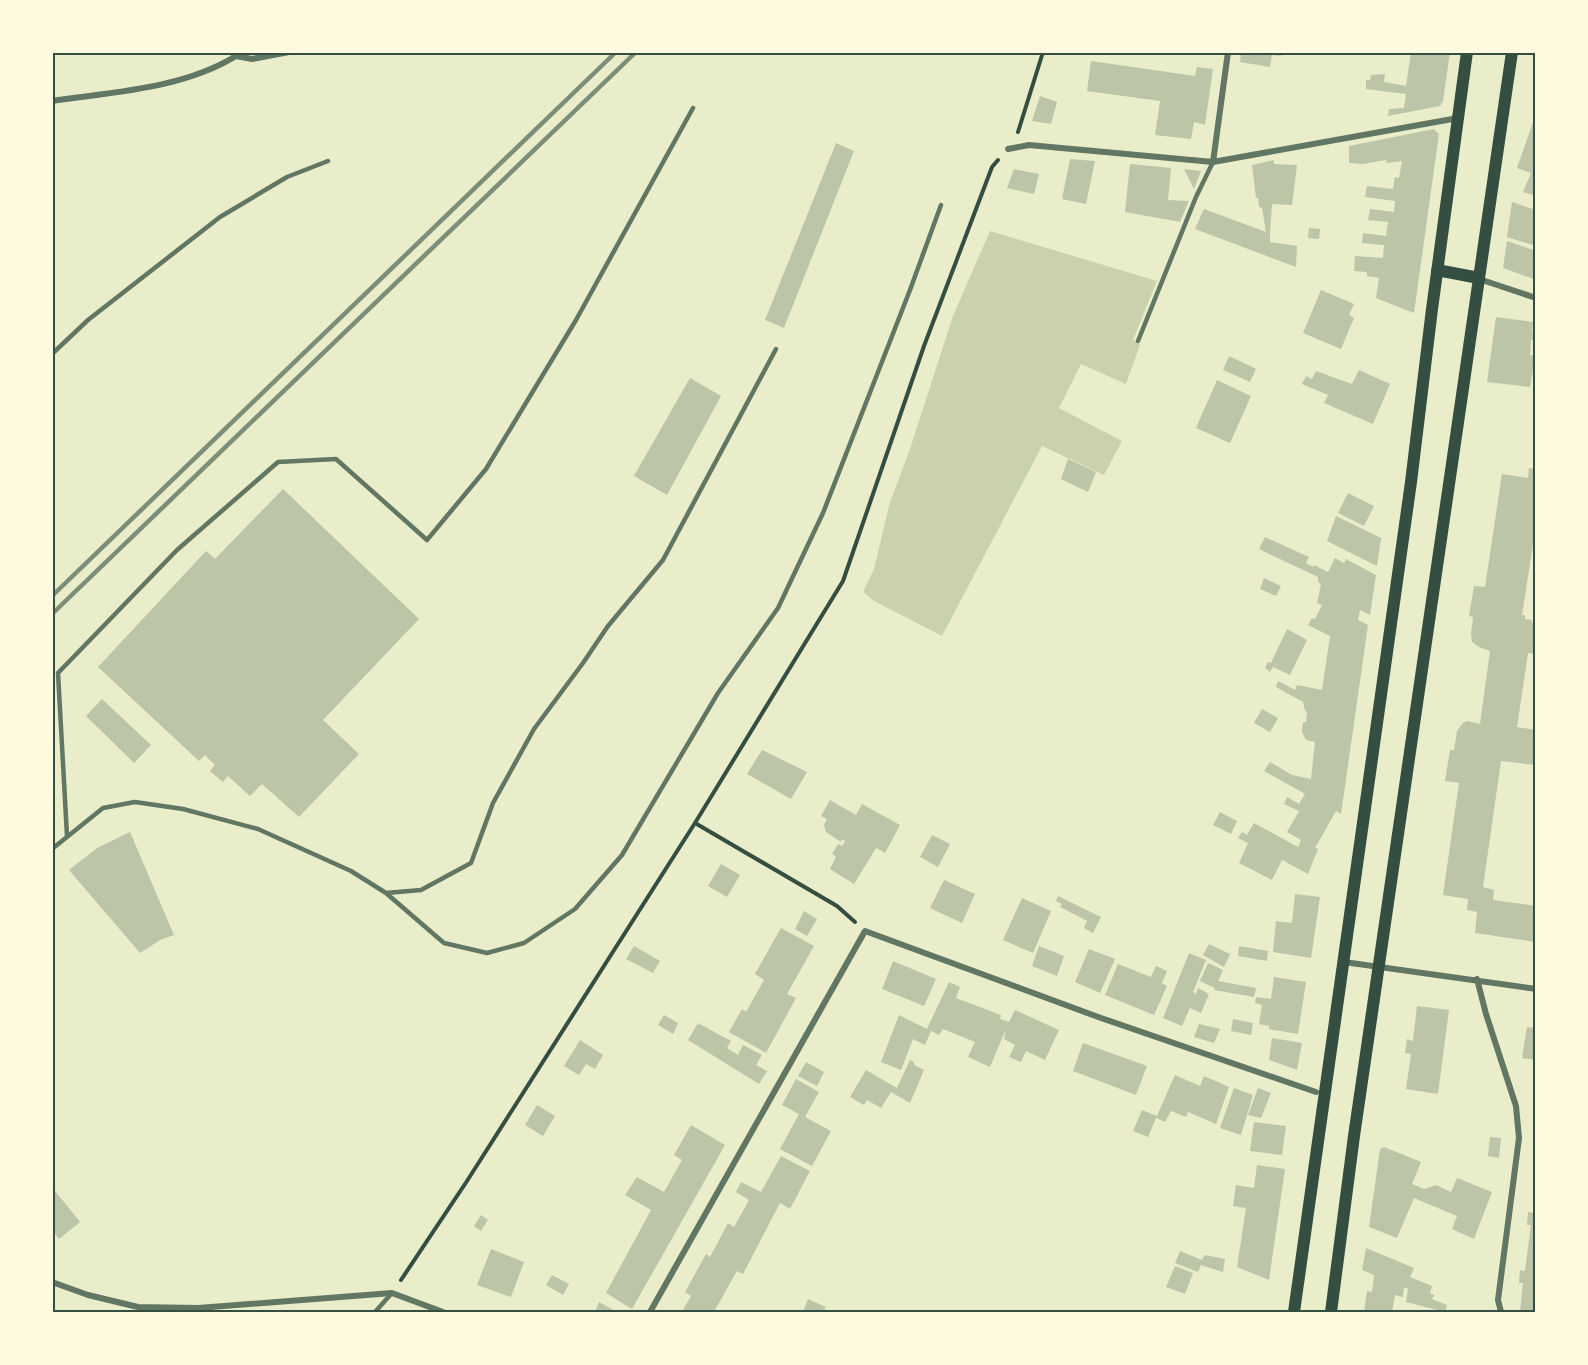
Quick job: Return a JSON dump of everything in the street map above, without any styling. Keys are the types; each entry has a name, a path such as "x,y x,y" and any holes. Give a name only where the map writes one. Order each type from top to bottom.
{"main road":[{"path":"1294,1312 1318,1128 1344,962 1410,494 1437,270 1467,52"},
{"path":"1331,1312 1512,52"},
{"path":"1437,270 1479,278"}],"street":[{"path":"52,101 179,81 218,67 235,54 252,59 289,52"},
{"path":"1213,162 1228,52"},
{"path":"1008,149 1029,145 1213,162 1458,118"},
{"path":"1479,278 1536,298"},
{"path":"650,1312 865,931 1101,1018 1316,1092"},
{"path":"1344,962 1536,989"},
{"path":"1477,980 1516,1106 1519,1138 1498,1300 1501,1312"},
{"path":"52,1282 88,1295 138,1307 198,1308 392,1293 443,1312"}],"lane":[{"path":"67,836 58,673 177,550 278,462 336,459 427,540 486,469 576,320 693,108"},
{"path":"52,354 88,320 220,217 287,177 328,161"},
{"path":"1138,340 1196,197 1213,162"},
{"path":"52,849 103,808 135,802 183,809 258,829 351,871 386,893 444,943 487,953 524,943 575,909 622,855 718,693 778,608 823,513 910,291 941,205"},
{"path":"386,893 421,891 471,863 493,803 534,729 608,626 663,560 776,350"},
{"path":"375,1312 392,1293"}],"path":[{"path":"392,1293 467,1181 695,823 843,580 924,346 977,204 992,166 1008,149 1022,126 1043,52"},
{"path":"695,823 837,906 865,931"}],"green space":[{"path":"990,231 1157,281 1133,340 1140,345 1126,384 1081,364 1059,408 1122,441 1104,475 1042,446 942,636 874,601 863,592 874,569 890,502 910,449 953,316"}],"building":[{"path":"1241,52 1281,52 1281,56 1272,55 1270,67 1240,62"},
{"path":"1411,52 1450,52 1443,101 1440,106 1388,116 1389,109 1404,108 1406,94 1366,89 1366,80 1370,80 1371,75 1385,74 1384,82 1406,86"},
{"path":"1091,61 1195,76 1197,67 1213,69 1205,125 1194,122 1191,139 1155,135 1160,101 1087,91"},
{"path":"1040,96 1057,102 1051,124 1032,121"},
{"path":"1533,122 1536,123 1536,196 1523,192 1531,173 1517,168"},
{"path":"1434,129 1439,134 1414,313 1376,298 1379,278 1367,276 1367,272 1354,271 1355,256 1383,258 1384,245 1362,243 1363,233 1386,236 1388,222 1368,220 1370,209 1394,212 1395,201 1365,197 1367,186 1393,189 1395,177 1399,178 1402,161 1349,163 1349,146"},
{"path":"836,143 854,151 784,328 765,320"},
{"path":"1070,159 1095,161 1086,204 1062,199"},
{"path":"1274,160 1274,164 1297,165 1292,205 1272,204 1270,234 1270,242 1297,246 1296,267 1195,229 1204,209 1266,232 1262,208 1259,207 1258,198 1256,198 1252,165"},
{"path":"1130,164 1171,168 1168,200 1189,201 1180,222 1125,212"},
{"path":"1014,169 1039,174 1034,194 1007,188"},
{"path":"1184,169 1201,171 1194,189"},
{"path":"1512,202 1536,210 1536,246 1507,237"},
{"path":"1309,228 1320,229 1319,239 1308,238"},
{"path":"1507,241 1536,251 1534,279 1503,268"},
{"path":"1321,290 1354,304 1349,315 1354,318 1341,349 1303,333"},
{"path":"1496,317 1533,322 1532,332 1536,332 1536,341 1531,340 1530,355 1536,356 1536,364 1534,364 1530,387 1487,382"},
{"path":"1229,356 1256,369 1250,382 1223,370"},
{"path":"1359,370 1390,384 1373,424 1324,403 1328,395 1302,384 1306,376 1312,379 1316,371 1352,384"},
{"path":"690,378 721,396 667,495 634,476"},
{"path":"1217,380 1251,396 1230,443 1196,428"},
{"path":"1068,459 1096,472 1088,492 1061,479"},
{"path":"1529,468 1536,469 1536,525 1522,615 1525,615 1525,619 1532,620 1532,623 1536,623 1536,654 1528,653 1517,727 1536,730 1536,765 1501,761 1483,887 1494,890 1493,900 1536,906 1536,942 1475,933 1477,912 1467,910 1468,899 1443,895 1459,783 1445,781 1450,750 1454,750 1457,731 1463,723 1467,721 1480,724 1490,651 1472,642 1473,617 1469,616 1474,586 1485,587 1502,474 1528,478"},
{"path":"283,489 419,619 323,720 359,754 299,817 262,784 250,796 228,776 223,782 210,771 215,765 205,755 199,761 98,667 206,551 215,559"},
{"path":"1348,493 1374,506 1364,526 1338,513"},
{"path":"1336,516 1381,538 1377,566 1327,541"},
{"path":"1265,537 1309,557 1306,563 1313,567 1314,565 1328,572 1335,558 1344,563 1346,559 1376,575 1370,615 1360,610 1358,620 1368,625 1341,814 1336,811 1315,848 1318,849 1308,874 1282,860 1272,880 1239,863 1248,843 1238,838 1242,832 1247,835 1254,823 1298,847 1301,840 1287,832 1299,811 1284,804 1287,797 1299,804 1305,794 1264,771 1270,762 1292,775 1311,779 1315,742 1306,740 1302,732 1307,712 1303,702 1276,687 1278,681 1295,690 1297,685 1322,690 1330,636 1308,625 1312,618 1315,619 1322,605 1317,603 1321,584 1318,582 1318,577 1259,549"},
{"path":"1264,578 1281,586 1276,596 1260,589"},
{"path":"1287,629 1307,640 1290,675 1273,667 1270,672 1265,668 1268,662 1271,663"},
{"path":"102,699 151,745 134,763 86,716"},
{"path":"1262,709 1278,718 1270,732 1254,723"},
{"path":"762,750 807,772 791,799 747,774"},
{"path":"830,800 856,815 862,804 900,825 885,853 876,848 854,884 830,869 836,857 832,854 838,844 842,846 845,841 842,839 841,842 826,832 824,825 827,819 821,816"},
{"path":"1220,812 1237,821 1231,834 1213,825"},
{"path":"130,832 174,935 160,940 140,953 69,870 97,848"},
{"path":"932,835 950,844 938,867 920,857"},
{"path":"721,864 740,875 727,897 708,886"},
{"path":"944,880 975,894 962,923 930,908"},
{"path":"1295,894 1320,897 1311,958 1273,952 1276,921 1292,923"},
{"path":"1058,896 1101,917 1093,933 1084,928 1087,921 1060,907 1062,904 1056,901"},
{"path":"1022,898 1051,911 1033,953 1003,940"},
{"path":"804,911 817,919 807,936 795,929"},
{"path":"781,928 814,946 787,994 796,998 766,1053 729,1032 742,1009 746,1012 764,980 755,974"},
{"path":"1209,944 1230,954 1224,967 1203,955"},
{"path":"634,946 660,961 653,973 626,959"},
{"path":"1039,946 1064,956 1057,976 1032,966"},
{"path":"1239,946 1268,951 1267,961 1238,956"},
{"path":"1089,949 1115,959 1100,993 1075,982"},
{"path":"1189,953 1206,960 1193,992 1196,994 1198,988 1209,994 1201,1013 1190,1008 1182,1026 1163,1018"},
{"path":"893,961 936,979 924,1006 882,989"},
{"path":"1208,963 1223,970 1218,981 1256,988 1254,997 1214,990 1215,988 1200,981"},
{"path":"1118,964 1151,977 1156,966 1167,971 1162,983 1167,986 1154,1015 1105,995"},
{"path":"1274,977 1306,982 1298,1034 1269,1029 1269,1026 1259,1024 1262,1005 1255,1003 1256,997 1271,999"},
{"path":"949,982 960,987 956,998 1001,1015 1000,1019 1009,1022 1015,1010 1059,1030 1045,1060 1026,1051 1021,1062 1009,1057 1015,1045 1004,1039 1006,1029 990,1067 968,1057 975,1042 943,1029 939,1035 931,1031 925,1045 913,1039 901,1070 881,1062 899,1015 927,1029"},
{"path":"1417,1006 1449,1010 1438,1094 1406,1089 1411,1054 1405,1053 1407,1039 1413,1041"},
{"path":"664,1015 678,1023 673,1034 658,1025"},
{"path":"1233,1019 1253,1023 1251,1035 1231,1031"},
{"path":"698,1023 731,1041 727,1048 738,1055 743,1045 762,1055 756,1065 767,1071 759,1084 688,1040"},
{"path":"1199,1024 1220,1029 1214,1043 1194,1037"},
{"path":"1527,1027 1536,1028 1536,1060 1522,1058"},
{"path":"1272,1038 1302,1043 1297,1070 1269,1060"},
{"path":"580,1040 603,1055 595,1069 586,1064 579,1075 564,1066"},
{"path":"1083,1043 1147,1066 1136,1095 1073,1071"},
{"path":"910,1060 924,1070 910,1103 891,1092 881,1108 867,1100 864,1105 850,1097 866,1070 897,1088"},
{"path":"806,1062 824,1072 817,1086 798,1076"},
{"path":"1175,1075 1200,1086 1204,1076 1229,1087 1216,1124 1188,1112 1186,1117 1171,1111 1165,1122 1156,1118"},
{"path":"796,1079 819,1092 805,1117 831,1131 812,1166 780,1149 799,1114 782,1105"},
{"path":"1234,1088 1253,1095 1241,1135 1220,1128"},
{"path":"1258,1088 1271,1093 1261,1118 1248,1115"},
{"path":"537,1105 555,1116 543,1136 525,1125"},
{"path":"1142,1110 1157,1116 1148,1137 1133,1131"},
{"path":"1254,1122 1286,1126 1282,1155 1250,1151"},
{"path":"691,1125 725,1145 632,1309 606,1293 651,1210 625,1195 637,1177 664,1192 682,1160 674,1155"},
{"path":"1490,1137 1501,1138 1499,1158 1488,1156"},
{"path":"1384,1147 1421,1162 1412,1184 1424,1189 1436,1185 1451,1192 1457,1178 1492,1192 1474,1239 1452,1229 1457,1216 1414,1198 1397,1238 1369,1227 1380,1149"},
{"path":"781,1156 810,1171 790,1209 780,1203 743,1274 737,1271 714,1312 682,1312 691,1296 685,1292 706,1254 710,1257 728,1223 734,1227 749,1200 736,1192 741,1182 761,1192"},
{"path":"1257,1165 1285,1169 1269,1280 1237,1267 1246,1208 1233,1206 1236,1185 1254,1188"},
{"path":"52,1187 80,1222 59,1239 52,1230"},
{"path":"1534,1205 1536,1312 1520,1312 1523,1283 1519,1283 1520,1270 1525,1271 1531,1225 1527,1225 1528,1212 1533,1213"},
{"path":"481,1215 488,1220 481,1231 474,1226"},
{"path":"1366,1248 1414,1268 1410,1277 1432,1286 1430,1293 1434,1295 1432,1299 1447,1305 1445,1312 1406,1302 1408,1289 1404,1287 1403,1297 1395,1295 1392,1312 1364,1312 1367,1291 1372,1292 1374,1275 1362,1270"},
{"path":"491,1249 524,1262 511,1297 477,1285"},
{"path":"1180,1251 1202,1260 1205,1255 1225,1259 1223,1272 1201,1265 1198,1272 1175,1263"},
{"path":"1175,1266 1193,1273 1185,1294 1166,1287"},
{"path":"552,1275 569,1284 563,1295 546,1285"},
{"path":"808,1299 826,1307 823,1312 803,1312"},
{"path":"599,1302 617,1312 595,1312"}],"railway":[{"path":"52,596 616,52"},
{"path":"52,614 636,52"}]}
